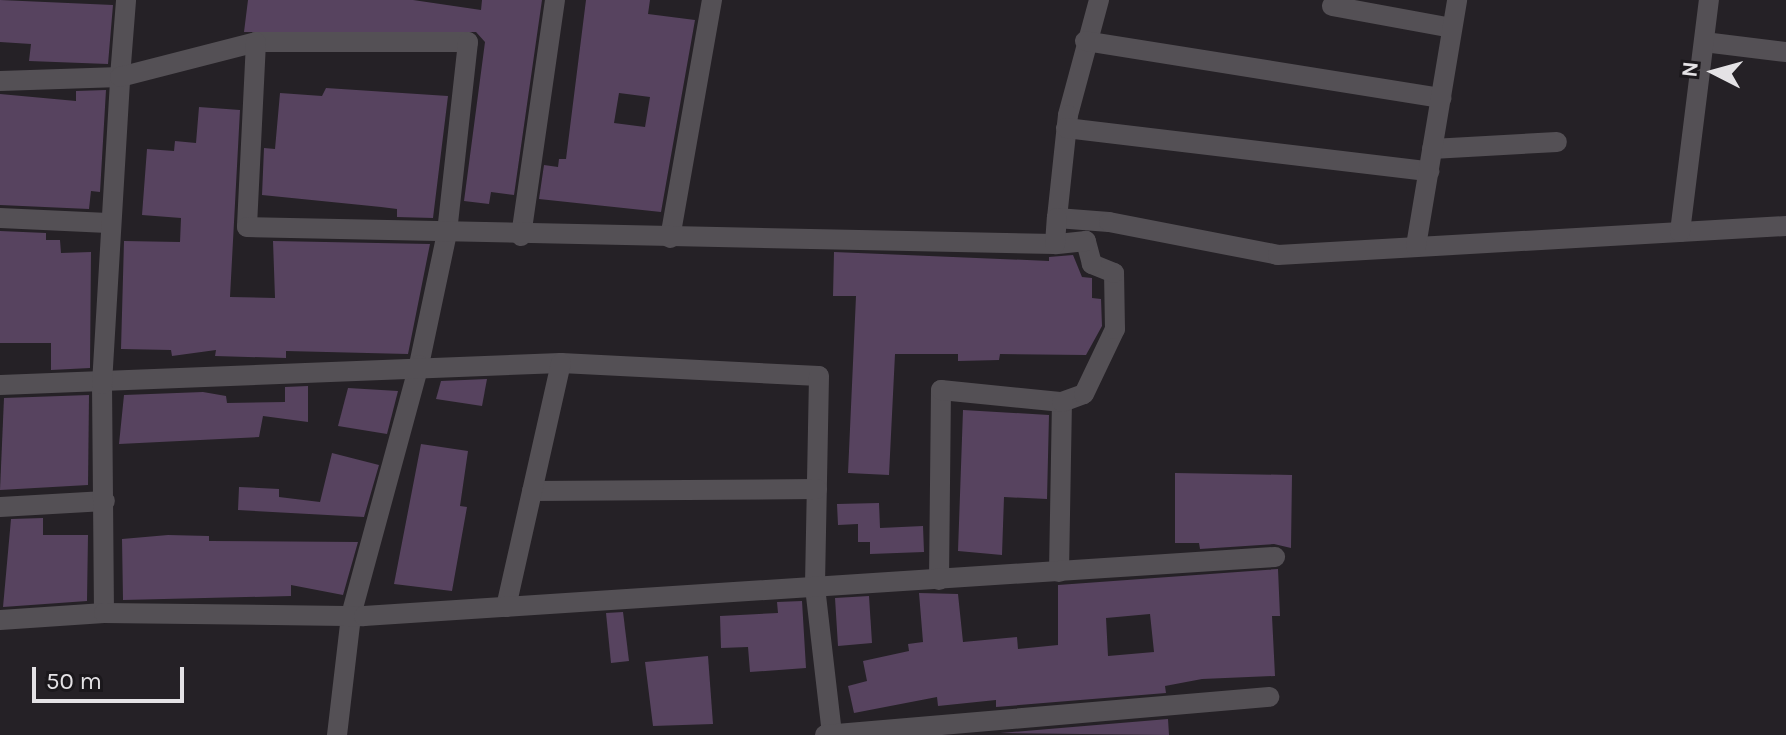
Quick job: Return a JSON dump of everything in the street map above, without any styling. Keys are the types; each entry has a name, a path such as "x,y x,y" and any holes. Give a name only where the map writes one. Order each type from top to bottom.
{"street":[{"path":"104,613 102,384 108,223 126,0"},
{"path":"521,236 555,0"},
{"path":"670,238 712,0"},
{"path":"1055,244 1066,128 1085,41 1099,0"},
{"path":"1416,246 1457,0"},
{"path":"1680,232 1709,0"},
{"path":"1332,6 1452,28"},
{"path":"1085,41 1441,98"},
{"path":"256,42 247,227 521,236 1055,244 1086,241 1092,264 1114,273 1115,329 1104,360 1084,394 1062,402 941,390 939,580"},
{"path":"0,81 120,77 256,42 468,42 447,233 419,365 351,616 337,735"},
{"path":"1704,42 1786,52"},
{"path":"1066,128 1429,171"},
{"path":"1432,149 1557,142"},
{"path":"0,218 108,223"},
{"path":"1057,218 1109,222 1278,255 1786,226"},
{"path":"0,385 102,384 419,365 561,363 819,376 815,587 832,735"},
{"path":"506,607 561,363"},
{"path":"1059,572 1062,402"},
{"path":"532,491 817,489"},
{"path":"0,507 105,501"},
{"path":"0,620 104,613 351,616 1275,557"},
{"path":"825,735 1269,697"}],"building":[{"path":"0,0 113,5 108,64 29,61 31,44 0,42"},
{"path":"248,0 413,0 481,10 482,0 542,0 514,195 491,192 489,204 464,201 485,42 476,32 244,32"},
{"path":"586,0 650,0 648,14 695,20 661,212 539,199 544,165 558,167 559,159 566,159","holes":["619,93 650,97 645,127 614,123"]},
{"path":"326,88 448,96 433,218 397,217 397,209 262,195 264,148 275,149 280,93 322,96"},
{"path":"106,90 100,192 91,191 89,209 0,205 0,94 76,101 76,91"},
{"path":"199,107 240,110 230,297 275,298 273,241 430,244 408,354 286,351 286,358 215,356 216,350 172,356 171,350 121,349 124,241 180,242 181,218 142,215 147,149 174,151 175,141 196,143"},
{"path":"0,231 46,233 46,240 60,240 61,253 91,252 90,368 51,370 51,343 0,343"},
{"path":"834,252 1049,261 1049,257 1073,255 1082,277 1092,278 1092,298 1101,299 1102,326 1086,355 1000,354 999,360 958,361 958,354 895,354 889,475 848,473 856,296 833,296"},
{"path":"487,379 482,406 436,399 441,381"},
{"path":"308,386 308,422 263,416 259,437 119,444 124,395 203,392 226,396 227,403 285,402 285,387"},
{"path":"348,388 398,391 387,434 338,426"},
{"path":"89,395 88,485 0,490 4,398"},
{"path":"963,410 1049,415 1047,499 1004,497 1002,555 958,551"},
{"path":"421,444 468,451 460,506 467,507 452,591 394,584"},
{"path":"332,453 379,465 364,517 238,510 239,487 279,489 279,497 320,502"},
{"path":"1175,473 1292,475 1291,548 1274,544 1200,549 1199,543 1175,543"},
{"path":"879,503 880,528 923,526 924,552 870,554 870,542 858,542 858,524 838,525 837,504"},
{"path":"43,518 43,535 88,535 87,601 3,607 11,519"},
{"path":"168,535 209,536 209,541 358,542 343,595 291,585 291,596 123,600 122,539"},
{"path":"1278,569 1280,616 1272,616 1275,676 1202,679 1165,686 1166,693 996,707 996,700 938,706 937,697 854,713 848,686 867,681 863,661 909,651 908,644 923,642 919,593 958,594 963,642 1017,637 1018,649 1058,645 1058,585","holes":["1150,614 1154,652 1108,656 1106,618"]},
{"path":"869,596 872,643 838,646 835,598"},
{"path":"802,601 806,668 750,672 748,647 721,648 720,616 778,613 777,602"},
{"path":"623,612 629,661 611,663 606,613"},
{"path":"708,656 713,724 653,726 645,662"},
{"path":"1168,719 1169,735 1000,733"}]}
